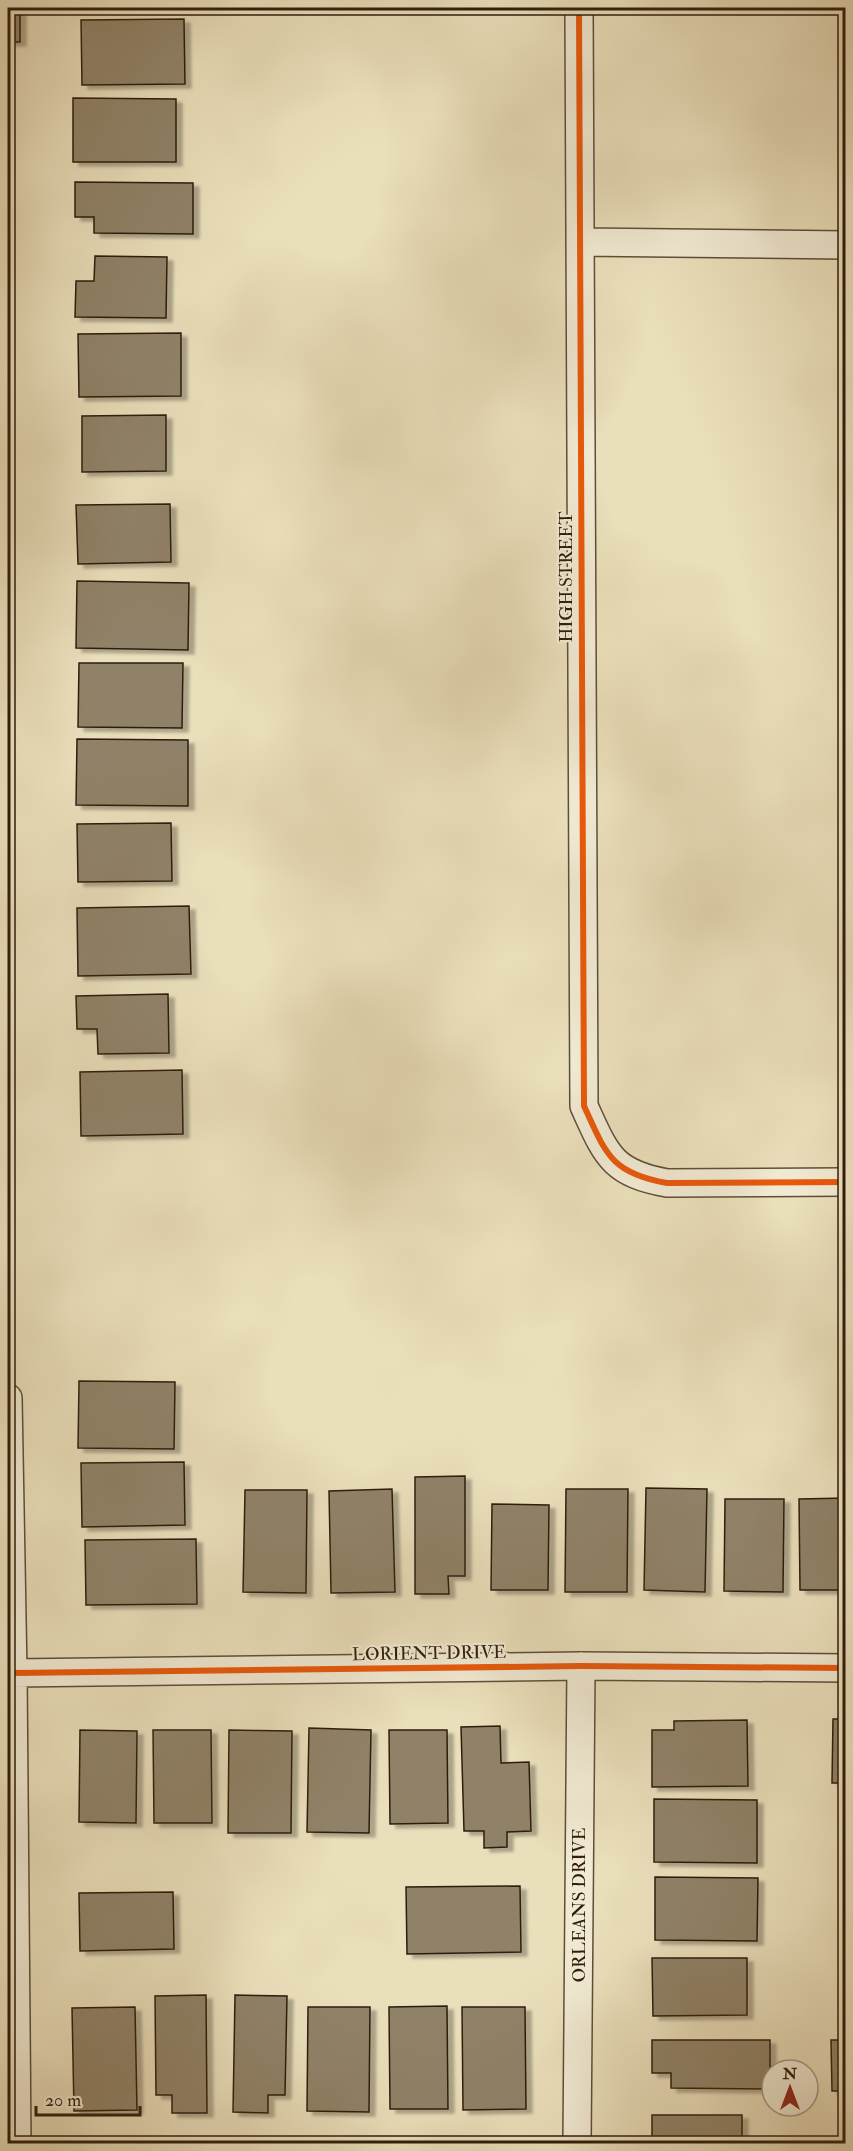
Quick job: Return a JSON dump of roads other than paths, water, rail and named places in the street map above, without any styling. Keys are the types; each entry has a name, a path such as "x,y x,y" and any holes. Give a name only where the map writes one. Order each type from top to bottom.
{"street":[{"name":"HIGH STREET","path":"579,8 584,1106 601,1143 614,1162 641,1178 667,1183 846,1182"},
{"path":"580,243 846,245"},
{"path":"8,1398 17,2144"},
{"name":"LORIENT DRIVE","path":"13,1673 581,1666 846,1668"},
{"name":"ORLEANS DRIVE","path":"577,2144 581,1666"}]}
